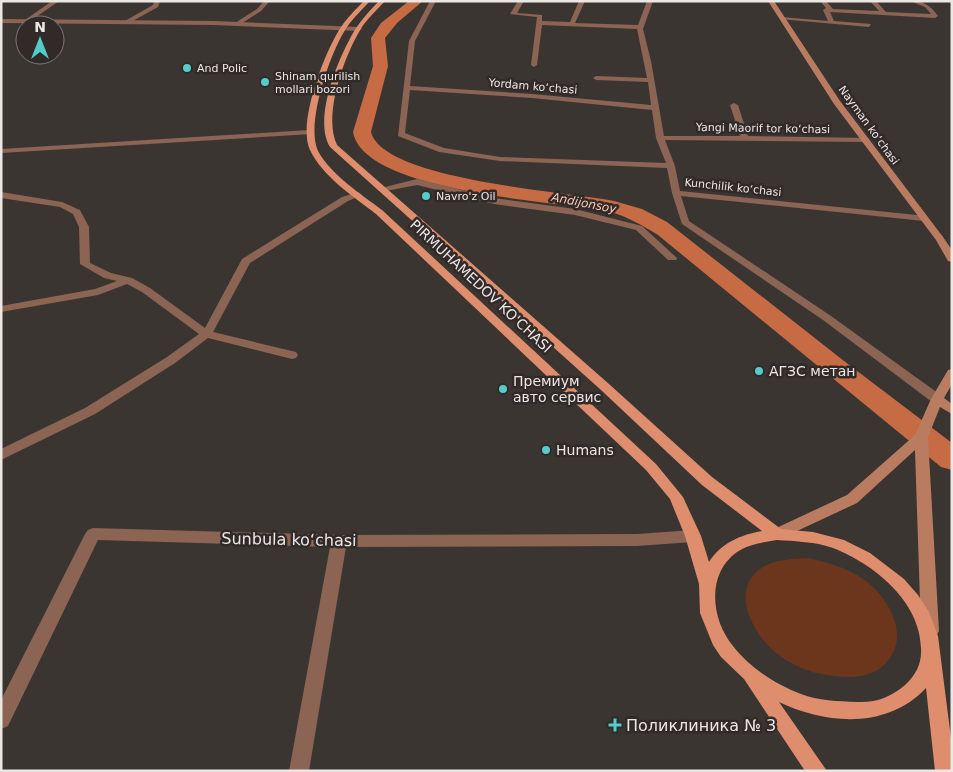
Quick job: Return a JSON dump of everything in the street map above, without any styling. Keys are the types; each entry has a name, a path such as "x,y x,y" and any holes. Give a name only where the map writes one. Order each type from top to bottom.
{"main road":[{"path":"309,132 319,91 343,28 367,1"},
{"name":"PIRMUHAMEDOV KO'CHASI","path":"382,1 358,29 340,71 331,99 328,129 331,143 355,167 605,387 708,481 777,534"},
{"name":"Nayman koʻchasi","path":"771,1 782,20 865,140 924,218 952,259"},
{"name":"PIRMUHAMEDOV KO'CHASI","path":"309,132 313,149 332,172 379,212 651,467 676,497 693,536 707,583"},
{"path":"777,534 852,499 921,436 937,399 952,373"},
{"path":"937,399 952,410"},
{"path":"921,436 931,648 945,771"},
{"path":"748,673 785,696 828,710 869,711 903,699 924,677 931,648 924,618 906,589 878,565 837,544 811,536 777,534 752,538 731,548 715,564 707,583 706,605 712,628 727,651 748,673 792,732 817,771"}],"street":[{"path":"36,15 56,1"},
{"path":"237,24 260,10 267,1"},
{"path":"433,1 412,41 401,134 442,150 500,159 671,166"},
{"path":"521,1 514,14 540,16 534,64"},
{"path":"572,24 582,1"},
{"path":"539,22 640,27 650,1"},
{"path":"823,1 830,9 826,10"},
{"path":"873,1 884,14"},
{"path":"826,10 935,16 927,6 913,1"},
{"path":"127,22 158,4"},
{"path":"826,10 832,23"},
{"path":"782,20 870,25"},
{"path":"1,21 15,21"},
{"path":"65,21 237,24 358,29"},
{"name":"Kunchilik koʻchasi","path":"640,27 660,138 671,166 676,193 924,218"},
{"path":"596,78 651,80"},
{"name":"Yordam koʻchasi","path":"407,88 532,96 656,108"},
{"path":"734,105 745,139"},
{"path":"1,152 309,132"},
{"name":"Yangi Maorif tor koʻchasi","path":"660,138 865,140"},
{"path":"381,189 417,182 494,201 575,212 639,228 672,258"},
{"path":"676,193 685,222 827,318 937,399"},
{"path":"1,195 62,205 77,212 84,227 84,264 108,276 128,280 154,295 206,334 292,355"},
{"path":"1,455 90,411 171,360 206,334 214,323 246,261 345,198 358,195"},
{"path":"1,309 98,292 128,280"},
{"name":"Sunbula koʻchasi","path":"1,720 93,534 339,541 637,540 693,536"},
{"path":"299,771 339,541"}],"shaded area":[{"path":"808,558 834,565 858,576 873,587 888,605 896,626 896,647 891,657 876,671 855,677 841,677 814,672 796,666 770,647 753,624 746,598 748,585 754,574 767,565 782,560"}],"waterway":[{"name":"Andijonsoy","path":"417,1 386,26 378,38 377,47 381,66 362,132 362,135 375,153 401,167 435,178 517,193 590,202 614,207 653,223 666,230 834,367 952,459"}],"place":[{"name":"And Polic","path":"187,68"},
{"name":"Shinam qurilish mollari bozori","path":"265,82"},
{"name":"Navro'z Oil","path":"426,196"},
{"name":"АГЗС метан","path":"759,371"},
{"name":"Премиум авто сервис","path":"503,389"},
{"name":"Humans","path":"546,450"},
{"name":"Поликлиника № 3","path":"615,725"}]}
